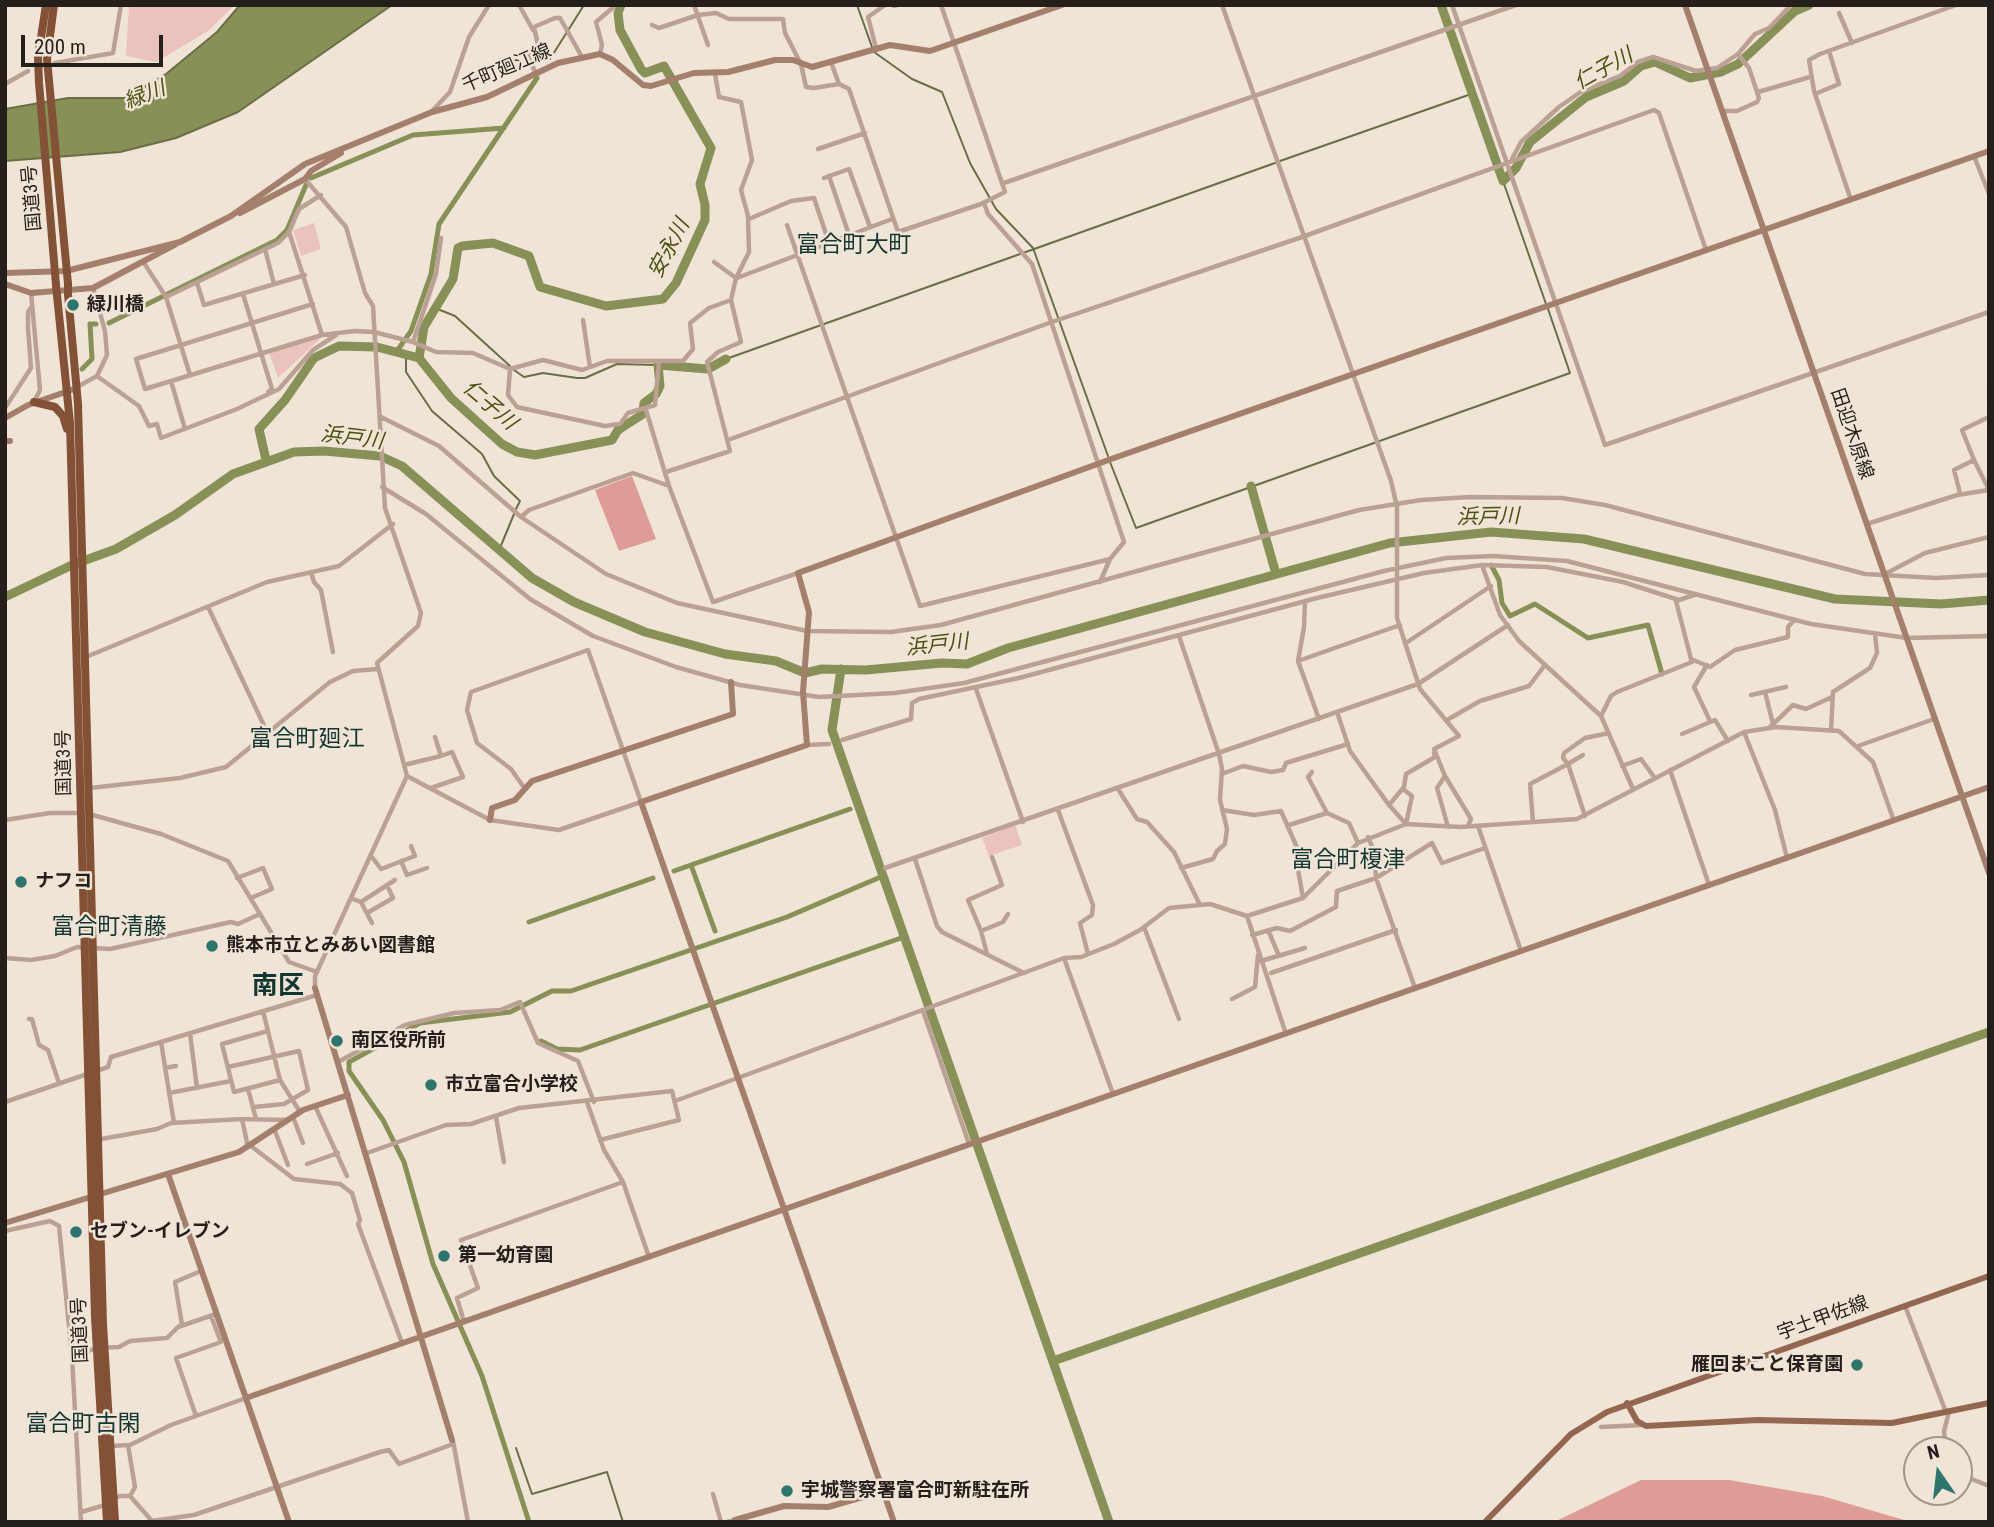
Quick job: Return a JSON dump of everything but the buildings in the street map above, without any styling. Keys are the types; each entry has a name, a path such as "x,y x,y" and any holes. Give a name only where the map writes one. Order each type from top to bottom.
{"highway":[{"name":"国道3号","path":"46,5 38,57 39,83 56,290 72,389 70,442 86,610 90,788 86,813"},
{"name":"国道3号","path":"54,5 49,30 50,80 68,284 78,541 76,660 86,813 101,1348 110,1502 115,1522"},
{"path":"34,402 50,405 58,411 66,425 70,442"},
{"name":"国道3号","path":"101,1348 110,1446 110,1502 107,1522"}],"main road":[{"name":"宇土甲佐線","path":"1485,1522 1571,1434 1606,1412 1989,1276"},
{"path":"1627,1403 1642,1425 1757,1420 1892,1423 1989,1403"}],"street":[{"path":"55,63 113,53 121,5"},
{"path":"432,112 450,92 469,37 489,5"},
{"path":"519,5 538,46 528,56 535,72"},
{"path":"616,5 613,11 596,22 602,45 600,54 613,60 643,85 664,83 694,73 715,74 775,60 812,67 890,44 930,51 1062,5"},
{"path":"694,5 708,45"},
{"path":"876,48 868,17 885,5"},
{"path":"652,24 659,28 698,15 716,13 729,19 783,19 785,33 801,64 806,87 839,84 849,89 898,232 984,203 1005,192 941,5"},
{"path":"1222,5 1302,237 1380,450 1396,504 1398,579 1395,604 1400,625 1418,684 1459,736 1434,749"},
{"path":"1452,5 1605,445 1989,312"},
{"path":"1004,183 1516,5"},
{"name":"田迎木原線","path":"1685,5 1989,873"},
{"path":"1507,162 1521,142 1559,107 1582,92 1620,76 1642,60 1658,57 1689,70 1707,72 1738,54 1755,34 1769,28 1791,5"},
{"path":"1851,200 1815,94 1809,60 1956,5"},
{"path":"1839,13 1852,43"},
{"path":"533,31 544,21 555,18 562,23 582,57"},
{"path":"1815,94 1839,84 1829,51"},
{"name":"千町廻江線","path":"93,288 231,216 288,174 432,112 487,97 535,72 600,54"},
{"path":"1722,111 1737,110 1757,102 1758,92 1749,68 1738,54"},
{"path":"831,62 839,84"},
{"path":"6,83 28,71"},
{"path":"666,472 730,451 707,362 718,352 741,342 731,300 736,278 749,252 749,219 741,190 752,160 741,102 719,97 715,74"},
{"path":"1758,92 1810,77"},
{"path":"729,440 1051,322 1302,237 1654,110 1660,113 1706,250"},
{"path":"818,149 865,133"},
{"path":"231,216 305,178 311,171 354,144"},
{"path":"646,410 669,486 713,602 898,539 1114,458 1989,151"},
{"path":"1974,156 1989,194"},
{"path":"849,235 826,177 849,169 870,227"},
{"path":"305,178 341,219 352,242 365,293 373,306 385,508 393,524 421,619 410,634 381,657 377,669 407,776 313,983 453,1442 468,1522"},
{"path":"166,297 265,249 289,232 299,209 321,195"},
{"path":"749,219 791,201 814,198 829,243"},
{"path":"984,203 988,214 1028,256 1124,542 1110,559 1099,583"},
{"path":"736,278 892,219"},
{"path":"787,225 920,606 1110,559"},
{"path":"289,232 321,335"},
{"path":"413,342 436,274 441,238"},
{"name":"千町廻江線","path":"5,273 66,269 180,242"},
{"path":"265,249 274,284"},
{"path":"714,262 736,278"},
{"path":"144,263 163,289 190,375"},
{"path":"197,283 204,305 304,275"},
{"path":"5,284 31,293 93,288 107,349 97,376 72,389 34,402 5,418"},
{"path":"31,293 40,390 34,402"},
{"path":"243,294 272,389 265,396"},
{"path":"313,304 136,359 145,389 321,335 374,332 413,342 436,352 473,353 510,369 543,360 582,370 607,361 683,361 692,349 690,323 709,308 731,300"},
{"path":"5,408 32,368 28,327 32,306"},
{"path":"583,320 590,367"},
{"path":"97,376 139,406 149,426 157,424 161,438 279,389 313,350 337,334"},
{"path":"510,369 509,395 517,407 526,411 542,410 605,426 620,424 628,413 646,410 655,405 659,362"},
{"path":"171,381 186,429"},
{"path":"5,390 13,395"},
{"path":"381,417 439,446 521,517 606,574 677,603 807,631 891,632 930,627 1359,510 1470,497 1562,498 1638,514 1837,568 1936,578 1989,575"},
{"path":"1866,524 1957,495 1989,490 1962,430 1989,417"},
{"path":"1957,495 1960,493 1954,470 1974,460"},
{"path":"521,517 528,510 633,473 669,486"},
{"path":"382,487 426,514 477,559 530,598 593,636 676,667 730,682 821,697 883,694 964,683 1446,558 1538,558 1598,567 1794,620 1875,635 1989,636"},
{"path":"76,660 209,609 266,583 339,566 393,524"},
{"path":"1884,574 1924,552 1989,537"},
{"path":"1482,565 1500,615 1519,641 1601,716 1633,789"},
{"path":"842,740 911,719 912,703 919,699 976,689 1305,601 1398,579 1482,565 1547,567 1655,590 1679,600"},
{"path":"311,572 314,582 321,590 333,652"},
{"path":"798,573 809,607 803,692 807,745"},
{"path":"1406,643 1491,586"},
{"path":"1601,716 1611,696 1617,692 1692,662 1676,601 1698,593"},
{"path":"1305,601 1298,661 1319,719"},
{"path":"209,609 268,735"},
{"path":"1691,659 1710,667 1735,650 1788,637 1788,627 1794,620"},
{"path":"1298,661 1400,625"},
{"path":"885,868 1418,684 1508,625"},
{"path":"1831,730 1832,696 1838,686 1870,668 1877,653 1875,635"},
{"path":"1179,636 1219,754 1222,810 1227,830 1225,844 1217,850 1213,859 1181,868"},
{"path":"525,789 511,769 477,743 467,710 471,692 588,650 894,1522"},
{"path":"1447,720 1480,701 1530,686 1545,665"},
{"path":"1707,665 1694,687 1710,721"},
{"path":"90,788 209,772 226,767 330,682 353,671 377,669"},
{"path":"490,820 492,808 515,800 532,781 733,713 730,682"},
{"path":"1751,695 1786,687"},
{"path":"976,689 1023,822"},
{"path":"1765,692 1772,726"},
{"path":"1772,726 1793,705 1807,709 1832,696"},
{"path":"1337,712 1348,744 1388,805 1406,824"},
{"path":"1858,746 1934,719"},
{"path":"1682,734 1715,720 1728,741"},
{"path":"675,1101 1064,958 1088,954 1128,938 1169,908 1199,903 1224,907 1247,916 1303,898 1358,843 1406,824 1448,827 1585,816 1744,732 1772,726 1839,731 1874,762 1894,821"},
{"path":"1744,732 1776,810 1787,858"},
{"path":"1585,816 1568,764 1563,758 1564,753 1585,738 1609,733"},
{"path":"435,737 441,756"},
{"path":"407,776 490,820 559,830 807,745 829,744"},
{"path":"1222,774 1243,766 1271,772 1283,770 1286,763 1348,744"},
{"path":"1434,749 1445,776 1471,818 1468,826"},
{"path":"1388,805 1402,788 1406,774 1435,757 1434,749"},
{"path":"404,765 452,752 463,777 430,788"},
{"path":"1533,822 1530,784 1583,755"},
{"path":"1622,766 1641,759 1654,778"},
{"path":"1670,770 1709,885"},
{"path":"1312,772 1308,777 1327,813 1349,823 1358,843"},
{"path":"1445,776 1437,788 1448,827"},
{"path":"110,1446 128,1445 246,1398 1989,787"},
{"path":"1402,788 1412,796 1406,824"},
{"path":"1118,789 1137,819 1147,822 1174,852 1199,903"},
{"path":"1058,810 1093,905 1092,915 1080,923 1088,954"},
{"path":"1222,810 1254,815 1281,811 1302,859 1297,863 1303,898"},
{"path":"5,820 50,813 86,813 202,848 228,861 289,962 317,972"},
{"path":"1289,825 1327,813"},
{"path":"1478,825 1521,951"},
{"path":"1368,837 1374,851 1376,878 1415,988"},
{"path":"1252,935 1277,928 1290,931 1336,906 1337,891 1376,878 1432,843 1442,863 1485,848"},
{"path":"372,856 381,869 415,856 411,846"},
{"path":"988,954 968,900 1002,885 992,857"},
{"path":"915,859 937,926 942,932 1025,974"},
{"path":"401,861 407,875 427,868"},
{"path":"237,878 263,868 272,889 251,898"},
{"path":"361,902 395,880"},
{"path":"367,913 394,899 387,886"},
{"path":"353,898 361,902 372,923"},
{"path":"5,958 31,960 89,946 110,949 231,922 238,924 260,914"},
{"path":"981,931 1003,922 1008,914"},
{"path":"1247,916 1286,1034"},
{"path":"1144,927 1179,1019"},
{"path":"1268,930 1279,956"},
{"path":"1271,973 1396,930"},
{"path":"1261,961 1305,948"},
{"path":"1232,999 1255,987 1258,953"},
{"path":"1064,958 1113,1094"},
{"path":"5,1102 108,1067 111,1057 263,1011 316,991"},
{"path":"338,1062 405,1025 454,1013 523,1006 538,1043 578,1061 594,1101"},
{"path":"263,1011 280,1080 300,1112"},
{"path":"924,1011 970,1144"},
{"path":"29,1019 32,1019 39,1045 48,1050 60,1084"},
{"path":"268,1031 222,1044 231,1081 234,1092 280,1080"},
{"path":"190,1033 197,1088"},
{"path":"161,1042 174,1123"},
{"path":"228,1068 299,1051 308,1090 284,1104 254,1107"},
{"path":"165,1068 176,1066"},
{"path":"169,1093 231,1081"},
{"path":"248,1089 256,1119"},
{"path":"367,1153 446,1125 471,1124 519,1108 672,1091 680,1120 600,1140"},
{"path":"5,1223 250,1147 300,1112 348,1096"},
{"path":"587,1102 600,1140 622,1182 649,1256"},
{"path":"315,1105 347,1176"},
{"path":"496,1117 504,1162"},
{"path":"242,1119 250,1147 294,1179 340,1184 352,1193 360,1220 358,1224 402,1343"},
{"path":"94,1140 157,1129 174,1123 291,1119"},
{"path":"291,1119 303,1143"},
{"path":"275,1130 288,1165"},
{"path":"307,1164 338,1153"},
{"path":"168,1174 201,1271 221,1342 176,1358 196,1416"},
{"path":"461,1323 457,1298 478,1288 461,1240 622,1182"},
{"path":"5,1231 50,1221 57,1222 72,1356 81,1522"},
{"path":"183,1325 175,1282 201,1271"},
{"path":"1905,1306 1947,1412 1945,1436"},
{"path":"72,1356 101,1348 119,1347 134,1340 167,1338 183,1325 213,1315"},
{"path":"213,1315 289,1520"},
{"path":"1601,1427 1642,1425"},
{"path":"130,1496 138,1502 147,1520 194,1514 380,1452 389,1450 399,1464 453,1442"},
{"path":"81,1513 130,1496 135,1487 128,1445"},
{"path":"1973,1478 1989,1486"},
{"path":"731,1521 784,1506 828,1507 884,1491"},
{"path":"713,1494 721,1522"}],"shaded area":[{"path":"129,5 235,5 208,31 156,62 126,56"},
{"path":"314,223 321,249 301,256 293,230"},
{"path":"323,336 278,378 269,352"},
{"path":"632,476 656,539 619,551 595,490"},
{"path":"1015,825 1022,845 989,856 982,838"},
{"path":"1641,1480 1729,1480 1822,1496 1911,1522 1554,1522"}],"water":[{"name":"緑川","path":"240,5 392,5 238,112 176,138 120,152 5,161 5,109 68,98 124,98 166,74 217,32"}],"waterway":[{"path":"550,59 584,5"},
{"name":"安永川","path":"419,358 424,327 453,279 458,248 462,246 493,243 529,256 540,287 606,306 663,299 676,283 705,220 700,184 711,148 664,66 645,73 641,69 620,30 618,13 621,5"},
{"path":"857,5 872,47"},
{"name":"仁子川","path":"1441,5 1503,181 1516,168 1530,142 1586,97 1624,81 1641,66 1655,62 1690,78 1721,72 1738,64 1795,11 1809,5"},
{"path":"874,52 912,79 942,92 970,163 996,209 1033,248 1108,456"},
{"path":"397,351 411,331 431,274 439,224 537,78"},
{"path":"1280,161 1474,93"},
{"path":"311,178 413,135 504,128"},
{"path":"726,359 1275,163"},
{"path":"1503,181 1546,304"},
{"path":"109,323 277,240 287,230 306,185"},
{"path":"435,308 455,316 510,366"},
{"path":"1110,462 1136,528 1570,373 1548,309"},
{"path":"82,369 92,359 90,324 96,324"},
{"name":"仁子川","path":"266,460 259,429 285,400 314,358 339,346 377,347 419,358 451,398 502,444 517,452 535,455 612,440 618,430 643,414 644,403 656,394 660,386 658,365 708,369 726,359"},
{"path":"406,353 406,372 432,411 482,454 494,476 520,501 516,509"},
{"path":"514,370 524,377 543,373 585,378 617,364 656,365"},
{"name":"浜戸川","path":"5,597 72,565 116,549 175,515 233,474 294,452 324,451 380,456 402,466 532,578 574,602 645,632 725,654 776,661 805,673 822,669 866,670 942,663 967,664 1008,648 1390,543 1491,532 1584,539 1835,599 1941,604 1989,600"},
{"path":"1251,486 1276,574"},
{"path":"500,548 514,514"},
{"path":"1491,565 1499,580 1502,603 1510,616 1535,604 1588,638 1648,625 1662,674"},
{"path":"841,669 832,730 1109,1522"},
{"path":"674,871 850,809"},
{"path":"691,865 715,931"},
{"path":"529,1522 482,1376 433,1264 404,1162 383,1120 349,1071 349,1062 420,1023 510,1012 552,991 571,991 787,917 883,876"},
{"path":"529,922 653,878"},
{"path":"541,1041 557,1049 580,1050 904,937"},
{"path":"1053,1361 1989,1032"},
{"path":"516,1448 532,1494 607,1472 623,1522"}],"place":[{"name":"緑川橋","path":"73,305"},
{"name":"ナフコ","path":"21,882"},
{"name":"熊本市立とみあい図書館","path":"212,946"},
{"name":"南区役所前","path":"337,1041"},
{"name":"市立富合小学校","path":"431,1085"},
{"name":"セブン-イレブン","path":"76,1232"},
{"name":"第一幼育園","path":"444,1256"},
{"name":"雁回まこと保育園","path":"1857,1365"},
{"name":"宇城警察署富合町新駐在所","path":"787,1491"}],"district":[{"name":"富合町大町","path":"854,246"},
{"name":"富合町廻江","path":"307,740"},
{"name":"富合町榎津","path":"1348,861"},
{"name":"富合町清藤","path":"109,928"},
{"name":"南区","path":"278,987"},
{"name":"富合町古閑","path":"83,1425"}]}
